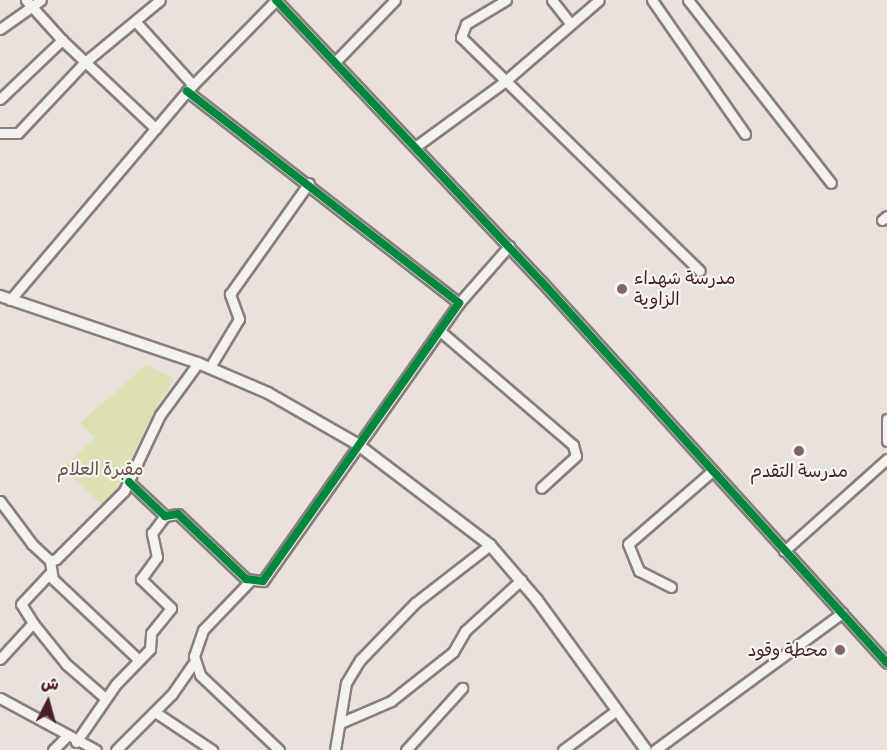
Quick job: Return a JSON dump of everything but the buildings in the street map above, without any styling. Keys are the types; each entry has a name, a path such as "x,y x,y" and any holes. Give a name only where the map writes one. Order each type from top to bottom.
{"street":[{"path":"0,29 4,20 29,4 41,0"},
{"path":"0,133 18,133 85,62 160,0"},
{"path":"645,750 614,712 520,580 490,545 357,444 268,393 210,367 5,298 190,88 276,0 509,246 711,472 887,663"},
{"path":"334,62 395,0"},
{"path":"506,0 466,24 460,38 700,271"},
{"path":"552,0 570,23"},
{"path":"415,147 504,82 599,0"},
{"path":"652,0 745,134"},
{"path":"688,0 831,183"},
{"path":"29,4 62,40 156,129"},
{"path":"135,21 190,88 459,303"},
{"path":"0,99 62,40"},
{"path":"210,367 239,319 230,294 309,183"},
{"path":"116,750 155,711 195,661 203,630 249,582 267,578 357,444 459,303 509,246"},
{"path":"440,331 573,445 576,456 541,488"},
{"path":"50,561 118,500 129,482 160,415 198,363"},
{"path":"887,419 887,441"},
{"path":"784,551 887,459"},
{"path":"671,587 639,571 628,544 711,472"},
{"path":"129,482 165,516"},
{"path":"1,507 50,561 51,572 84,611 139,660"},
{"path":"76,742 105,698 139,660 171,608 141,579 157,556 152,533 165,516 178,514 249,582"},
{"path":"335,750 346,683 367,652 415,603 490,545"},
{"path":"51,572 21,604 33,623 66,664 105,698"},
{"path":"340,723 391,701 453,652 465,631 520,580"},
{"path":"655,750 842,613"},
{"path":"0,658 33,623"},
{"path":"195,661 200,675 279,750"},
{"path":"406,750 462,688"},
{"path":"0,698 65,738 96,750"},
{"path":"155,711 212,750"},
{"path":"563,750 614,712"},
{"path":"53,750 65,738"}],"green space":[{"name":"مقبرة العلام","path":"146,365 174,378 143,433 130,476 114,499 101,504 63,468 95,437 80,423"}],"cycle path":[{"path":"276,0 541,281 887,663"},
{"path":"129,482 165,516 178,514 246,579 263,581 459,303 187,91"}],"place":[{"name":"مدرسة شهداء الزاوية","path":"622,289"},
{"name":"مدرسة التقدم","path":"799,451"},
{"name":"محطة وقود","path":"840,650"}]}
